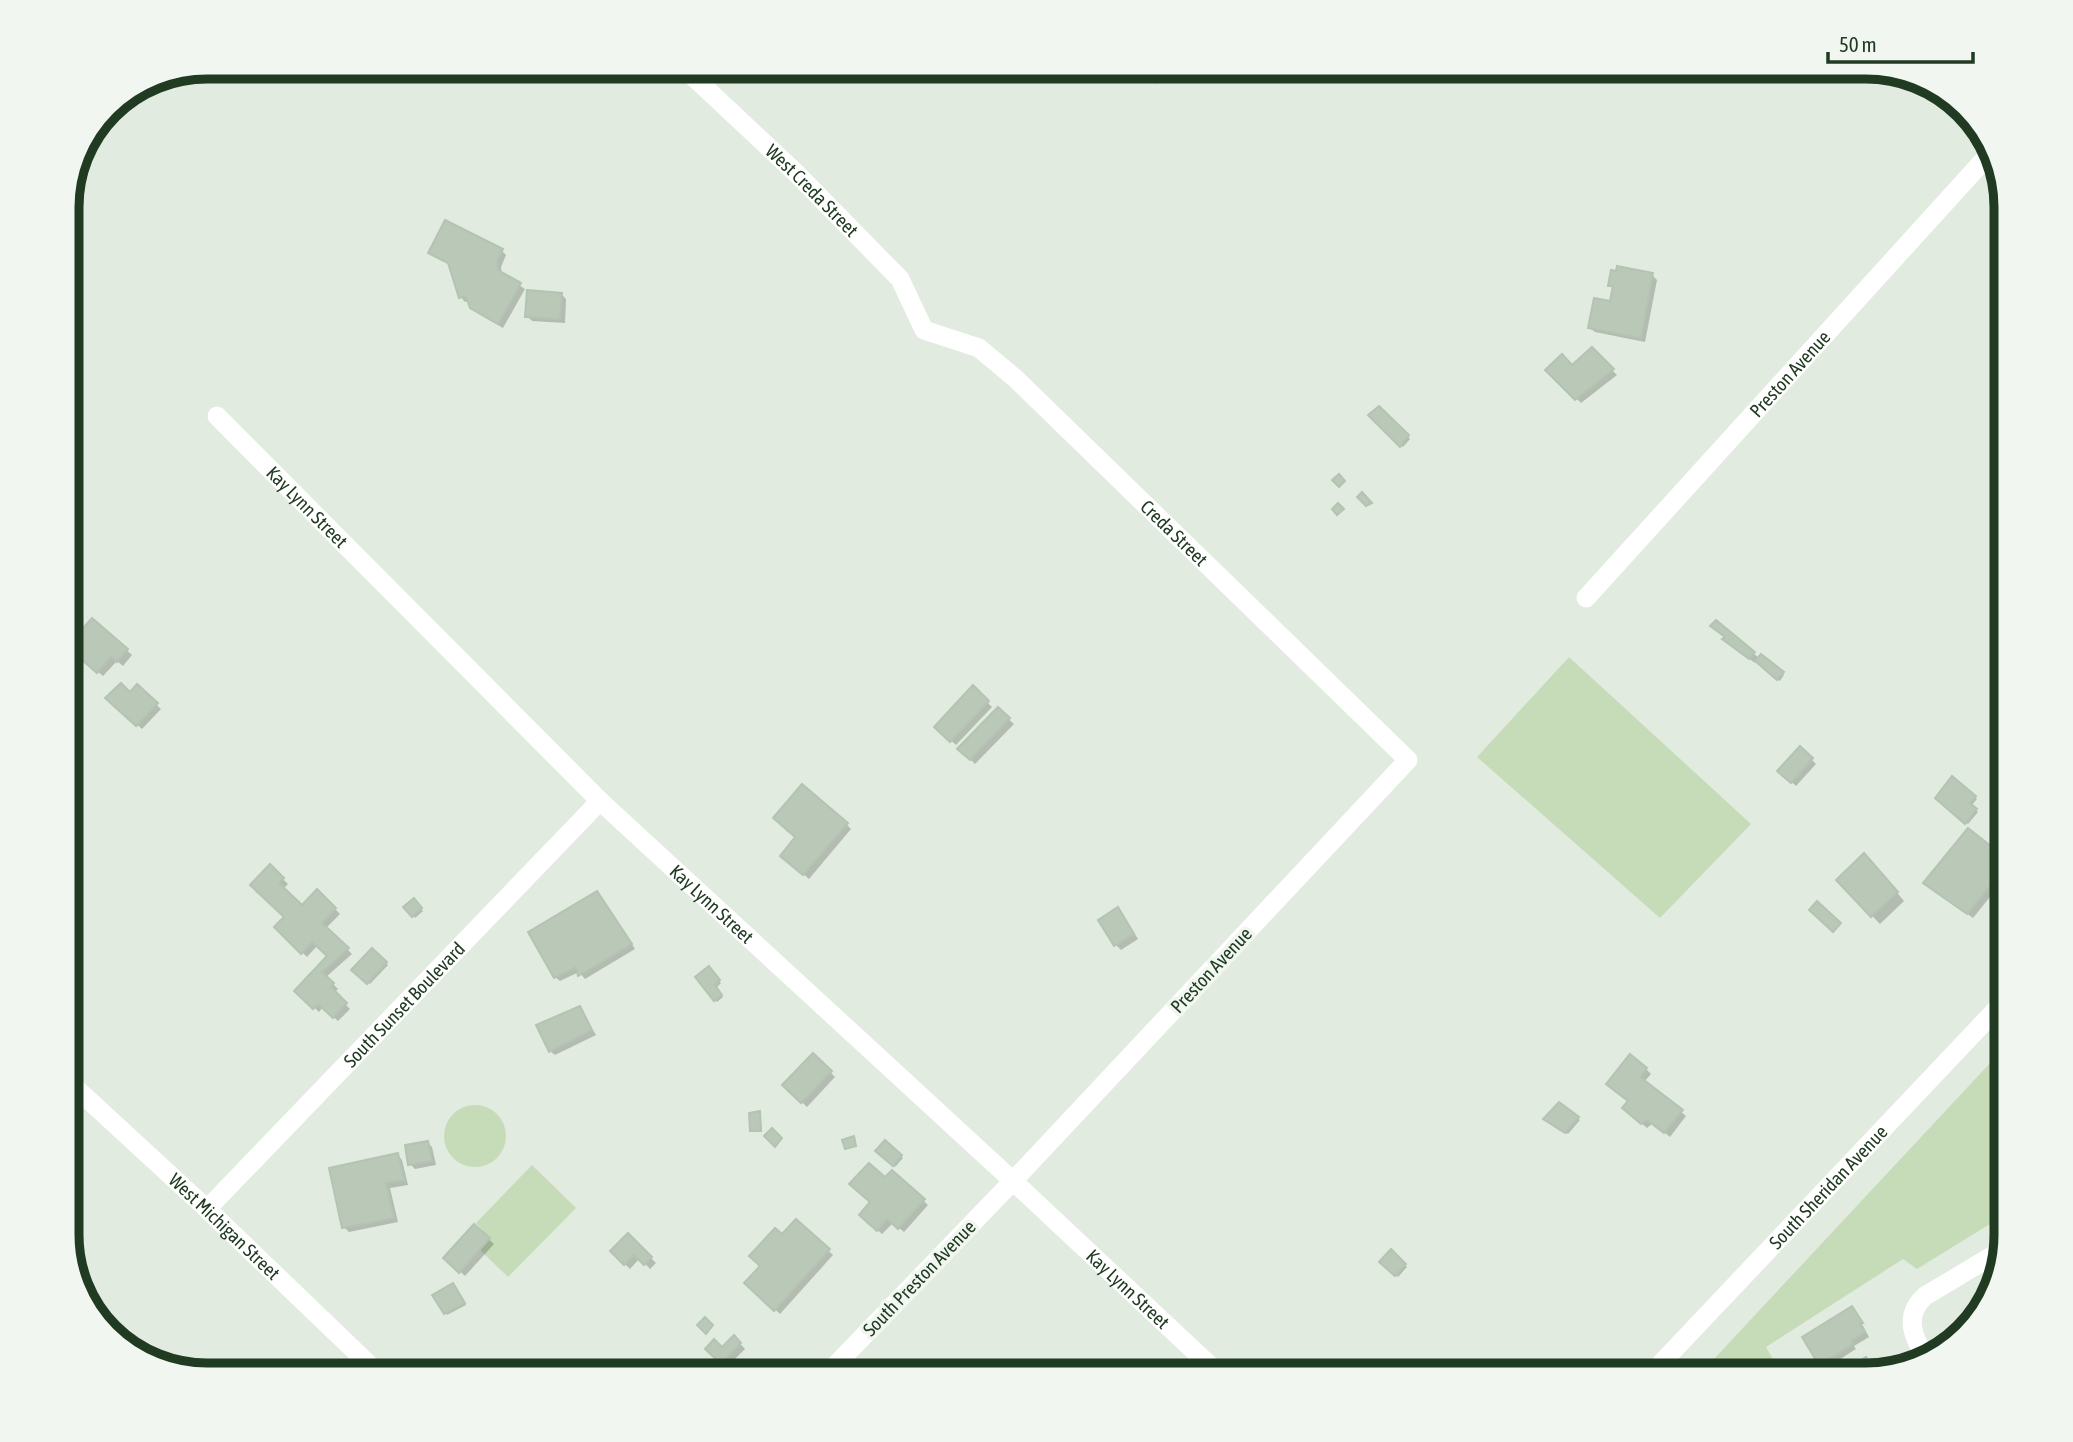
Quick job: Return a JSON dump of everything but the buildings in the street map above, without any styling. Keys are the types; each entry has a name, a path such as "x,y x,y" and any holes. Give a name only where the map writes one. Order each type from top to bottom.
{"street":[{"name":"West Creda Street","path":"696,79 797,174 901,279 924,330"},
{"name":"Preston Avenue","path":"1586,598 1985,159"},
{"name":"Creda Street","path":"924,330 979,348 1016,379 1408,760"},
{"name":"Kay Lynn Street","path":"217,416 600,801 1013,1181 1206,1363"},
{"name":"Preston Avenue","path":"1013,1181 1408,760"},
{"name":"South Sunset Boulevard","path":"207,1209 600,801"},
{"name":"South Sheridan Avenue","path":"1662,1363 1994,1013"},
{"name":"West Michigan Street","path":"79,1091 207,1209 367,1363"},
{"name":"South Preston Avenue","path":"838,1363 1013,1181"},
{"path":"1922,1350 1912,1332 1906,1311 1925,1296 1992,1256"}],"green space":[{"path":"1569,657 1751,824 1660,918 1477,757"},
{"path":"1994,1059 1994,1221 1917,1269 1903,1259 1766,1347 1775,1363 1710,1363"},
{"path":"475,1105 497,1114 506,1136 497,1158 475,1167 453,1158 444,1136 453,1114"},
{"path":"532,1165 576,1208 508,1277 480,1250 490,1238 476,1223"}]}
